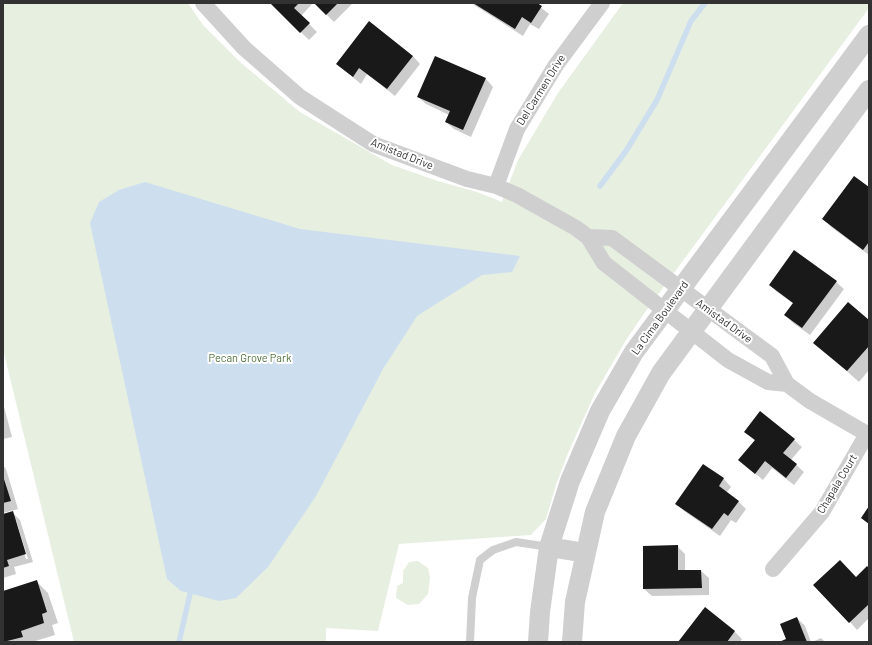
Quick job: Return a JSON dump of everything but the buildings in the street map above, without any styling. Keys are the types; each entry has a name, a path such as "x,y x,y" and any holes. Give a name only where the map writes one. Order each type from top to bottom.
{"street":[{"name":"Amistad Drive","path":"203,3 244,48 300,97 373,144 467,180 496,186 517,195 576,228 588,237 604,263 728,360 768,382 787,384"},
{"name":"Del Carmen Drive","path":"496,186 517,129 556,65 602,3"},
{"name":"La Cima Boulevard","path":"538,642 548,547 570,481 600,411 634,352 869,35"},
{"path":"572,642 575,602 595,512 626,436 662,373 869,90"},
{"name":"Amistad Drive","path":"588,237 612,238 772,356 787,384 810,401 868,435"},
{"name":"Chapala Court","path":"773,569 822,512 868,435"},
{"path":"548,547 586,553"}],"lane":[{"path":"470,642 472,598 480,560 493,550 516,542 548,547"}],"green space":[{"name":"Pecan Grove Park","path":"3,3 188,3 203,25 240,62 300,112 392,165 438,181 477,192 502,202 518,160 558,93 623,3 869,3 869,8 626,340 595,393 568,453 556,485 546,519 531,535 399,544 378,631 326,628 326,642 74,642 3,349"},
{"path":"418,561 428,568 430,578 428,594 419,604 408,605 396,598 397,586 403,583 403,571 409,562"}],"water":[{"path":"145,182 300,229 520,256 512,272 482,275 417,316 383,369 316,496 268,567 236,598 219,601 181,591 167,579 90,223 99,202 119,190"}],"waterway":[{"path":"600,186 626,151 657,100 691,21 705,3"},
{"path":"179,642 190,594 193,588"}]}
